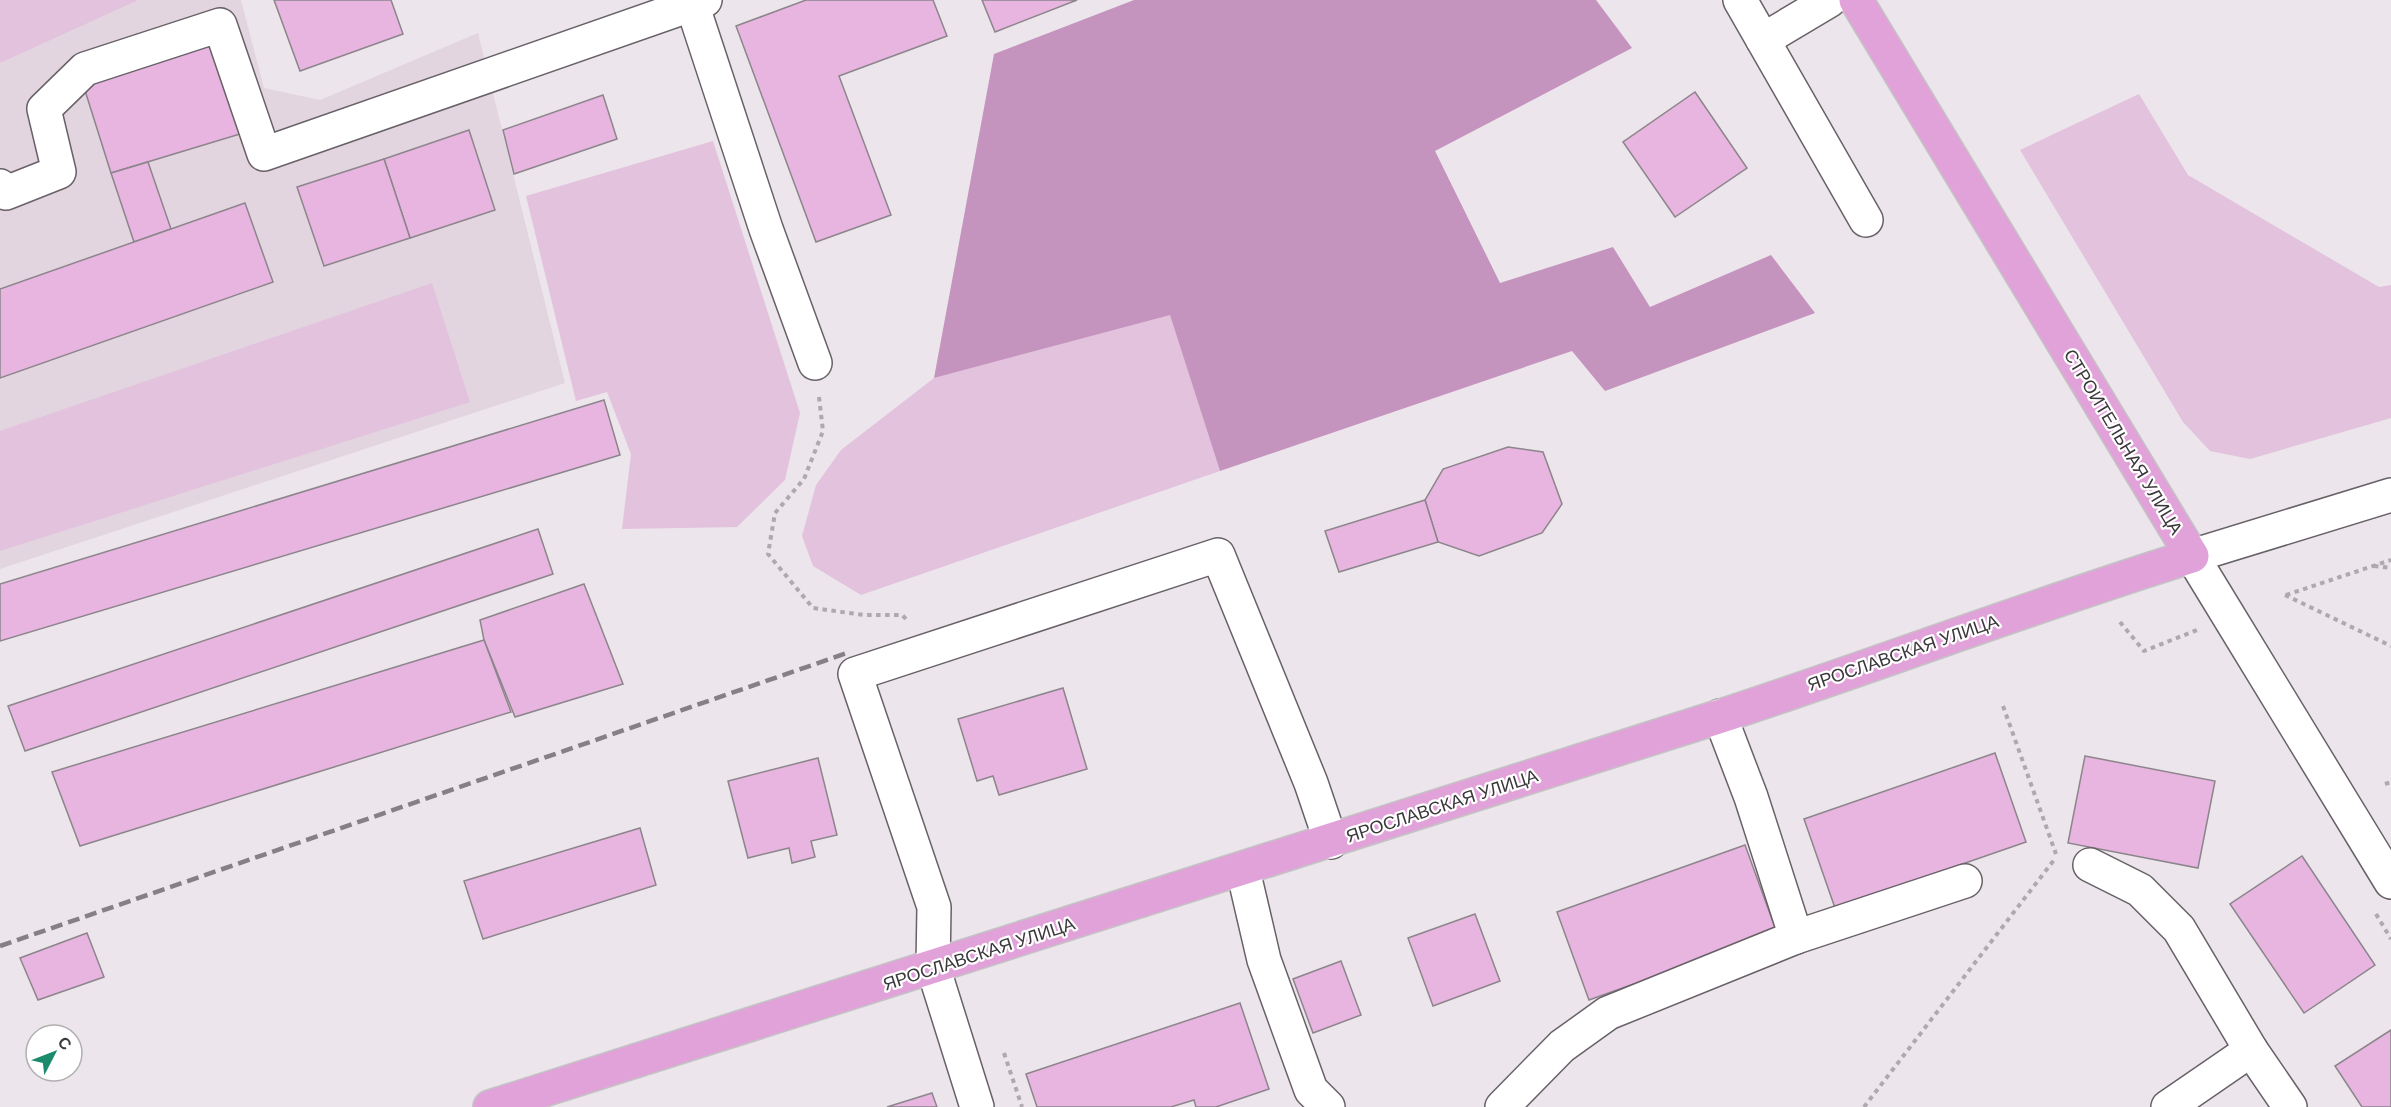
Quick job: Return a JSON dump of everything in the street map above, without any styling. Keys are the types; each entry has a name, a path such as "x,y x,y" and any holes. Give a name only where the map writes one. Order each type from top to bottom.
{"main road":[{"name":"СТРОИТЕЛЬНАЯ УЛИЦА","path":"1856,0 2192,556"},
{"name":"ЯРОСЛАВСКАЯ УЛИЦА","path":"490,1107 1331,842 1720,716 2090,588 2192,556"}],"street":[{"path":"1740,0 1866,220"},
{"path":"1763,40 1830,0"},
{"path":"0,186 6,193 59,172 44,109 85,69 220,26 264,154 699,2 766,229 816,363"},
{"name":"ЯРОСЛАВСКАЯ УЛИЦА","path":"2192,556 2391,495"},
{"path":"976,1107 933,967 934,907 855,674 1218,555 1311,783 1331,842"},
{"name":"СТРОИТЕЛЬНАЯ УЛИЦА","path":"2192,556 2391,882"},
{"path":"1720,716 1750,796 1797,937"},
{"path":"2090,865 2140,890 2179,929 2251,1050 2290,1107"},
{"path":"1243,870 1268,971 1311,1090 1328,1107"},
{"path":"1502,1107 1562,1046 1608,1012 1797,937 1965,881"},
{"path":"2168,1107 2251,1050"}],"path":[{"path":"816,363 823,431 804,479 775,513 768,554 813,608 864,615 902,615 929,650"},
{"path":"2391,560 2285,596 2391,646"},
{"path":"2373,566 2391,568"},
{"path":"2120,622 2144,651 2199,629"},
{"path":"2385,784 2391,782"},
{"path":"1004,1053 1022,1107"},
{"path":"1868,1107 1869,1101"}],"shaded area":[{"path":"0,0 241,0 264,88 320,100 478,33 565,383 0,569"},
{"path":"0,0 136,0 136,1 0,63"},
{"path":"1134,0 1596,0 1632,48 1435,151 1500,283 1613,247 1650,307 1771,255 1815,313 1605,391 1572,351 1220,471 1170,315 934,378 994,54"},
{"path":"2139,94 2188,175 2379,287 2391,285 2391,418 2250,459 2210,451 2183,422 2020,150"},
{"path":"713,141 800,413 785,480 737,527 622,529 631,454 607,392 576,401 526,196"},
{"path":"432,283 470,402 0,551 0,431"},
{"path":"1170,314 1220,471 861,595 813,566 802,536 816,485 841,450 934,378"}],"building":[{"path":"274,0 391,0 403,34 300,71"},
{"path":"806,0 933,0 947,36 839,76 891,215 816,242 736,26"},
{"path":"982,0 1077,0 995,32"},
{"path":"211,42 240,134 111,173 82,81"},
{"path":"1695,92 1747,168 1675,217 1623,142"},
{"path":"603,95 617,139 514,174 503,130"},
{"path":"469,130 495,210 410,238 384,159"},
{"path":"384,159 410,238 324,266 297,187"},
{"path":"148,162 171,229 134,242 111,173"},
{"path":"245,203 273,282 0,378 0,289"},
{"path":"604,400 620,455 0,641 0,584"},
{"path":"1508,447 1543,452 1562,504 1542,533 1479,556 1438,542 1425,500 1443,469"},
{"path":"1425,500 1438,542 1339,572 1325,531"},
{"path":"538,529 553,574 25,751 8,706"},
{"path":"584,584 623,684 515,717 484,640 480,620"},
{"path":"484,640 511,712 80,846 52,772"},
{"path":"1063,688 1087,769 999,795 993,776 977,781 958,719"},
{"path":"1995,753 2026,842 1835,908 1804,819"},
{"path":"2085,756 2215,781 2198,868 2068,843"},
{"path":"818,758 837,835 811,841 815,857 792,863 789,848 748,858 728,781"},
{"path":"640,828 656,885 483,939 464,881"},
{"path":"1745,845 1777,933 1589,1000 1557,912"},
{"path":"2302,856 2375,965 2304,1013 2230,904"},
{"path":"1475,914 1500,981 1433,1006 1408,938"},
{"path":"87,933 104,977 38,1000 20,958"},
{"path":"1341,961 1361,1015 1313,1033 1293,979"},
{"path":"1240,1003 1269,1089 1216,1107 1196,1107 1194,1100 1171,1107 1037,1107 1026,1074"},
{"path":"2391,1030 2391,1107 2362,1107 2335,1066"},
{"path":"932,1093 937,1107 887,1107"}],"railway":[{"path":"0,946 847,653"}]}
